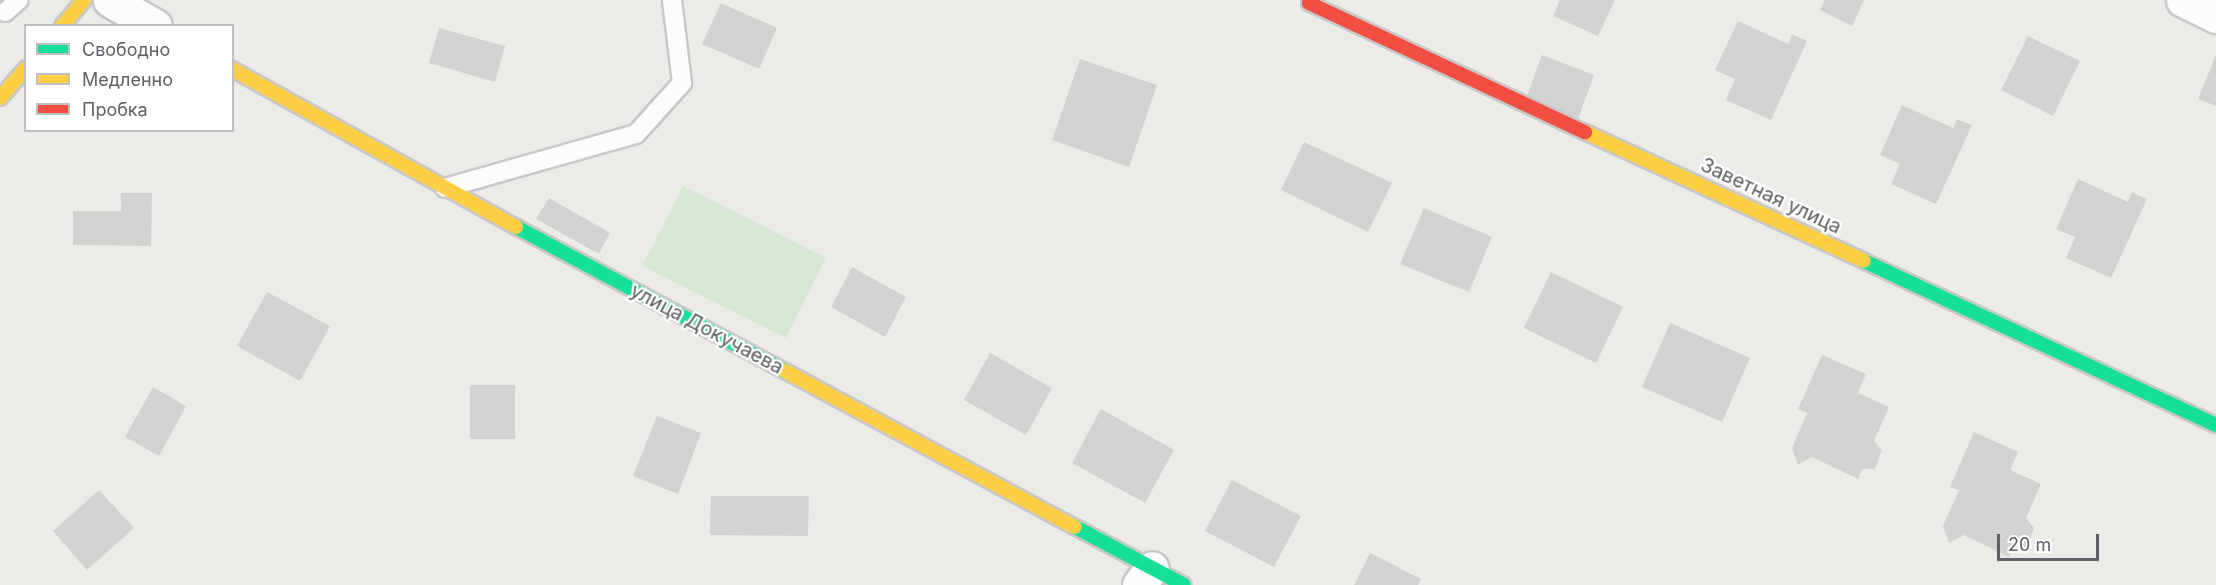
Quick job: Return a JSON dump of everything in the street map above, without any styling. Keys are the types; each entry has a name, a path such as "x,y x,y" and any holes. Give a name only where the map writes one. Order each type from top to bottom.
{"street":[{"path":"64,24 84,0"},
{"path":"110,0 152,24"},
{"path":"2182,0 2216,16"},
{"name":"Заветная улица","path":"1310,2 2216,425"},
{"path":"0,98 24,70"},
{"name":"улица Докучаева","path":"234,70 1146,576 1184,585"}],"lane":[{"path":"444,188 636,134 682,83 672,0"}],"green space":[{"path":"683,186 826,258 786,338 642,266"}],"building":[{"path":"1560,0 1615,0 1598,36 1553,16"},
{"path":"1825,0 1864,0 1852,26 1820,10"},
{"path":"721,3 777,28 759,69 702,44"},
{"path":"1738,21 1788,44 1792,34 1807,41 1771,120 1726,100 1735,79 1715,70"},
{"path":"439,28 505,46 495,82 429,63"},
{"path":"2028,36 2080,61 2053,116 2001,90"},
{"path":"1542,55 1594,75 1578,119 1526,99"},
{"path":"2216,55 2216,106 2198,99"},
{"path":"1080,59 1157,85 1129,167 1052,140"},
{"path":"1902,105 1953,128 1957,119 1972,125 1936,204 1891,184 1900,164 1880,155"},
{"path":"1304,142 1392,183 1368,232 1281,190"},
{"path":"2078,179 2128,202 2132,192 2147,199 2111,278 2066,258 2075,237 2056,229"},
{"path":"121,193 152,193 151,246 73,245 73,211 121,211"},
{"path":"549,198 610,233 599,254 536,219"},
{"path":"1424,208 1492,237 1469,292 1400,264"},
{"path":"852,267 906,297 885,337 831,307"},
{"path":"1551,272 1623,307 1596,363 1524,328"},
{"path":"267,292 330,326 300,381 237,346"},
{"path":"1670,323 1750,358 1722,422 1642,387"},
{"path":"990,353 1052,388 1026,435 964,400"},
{"path":"1822,355 1866,374 1858,393 1889,407 1874,441 1882,450 1875,469 1862,469 1858,479 1812,457 1798,465 1792,448 1807,413 1798,409"},
{"path":"470,385 515,385 515,439 470,439"},
{"path":"153,387 186,406 159,456 125,437"},
{"path":"1101,409 1174,450 1145,503 1072,463"},
{"path":"657,416 701,433 678,494 633,476"},
{"path":"1974,432 2018,452 2010,470 2041,484 2026,518 2034,528 2027,547 2013,547 2009,557 1964,535 1949,543 1943,526 1959,490 1950,487"},
{"path":"1232,480 1301,516 1274,567 1205,531"},
{"path":"99,490 134,528 87,570 53,531"},
{"path":"711,496 809,496 808,536 710,535"},
{"path":"1370,553 1421,579 1418,585 1354,585"}],"traffic: fast":[{"path":"516,227 785,371"},
{"path":"1864,261 2216,425"},
{"path":"1075,527 1184,585"}],"traffic: slow":[{"path":"64,24 84,0"},
{"path":"0,98 24,70"},
{"path":"234,70 516,227"},
{"path":"1585,132 1864,261"},
{"path":"785,371 1075,527"}],"traffic: jam":[{"path":"1310,0 1309,3 1585,132"}]}
